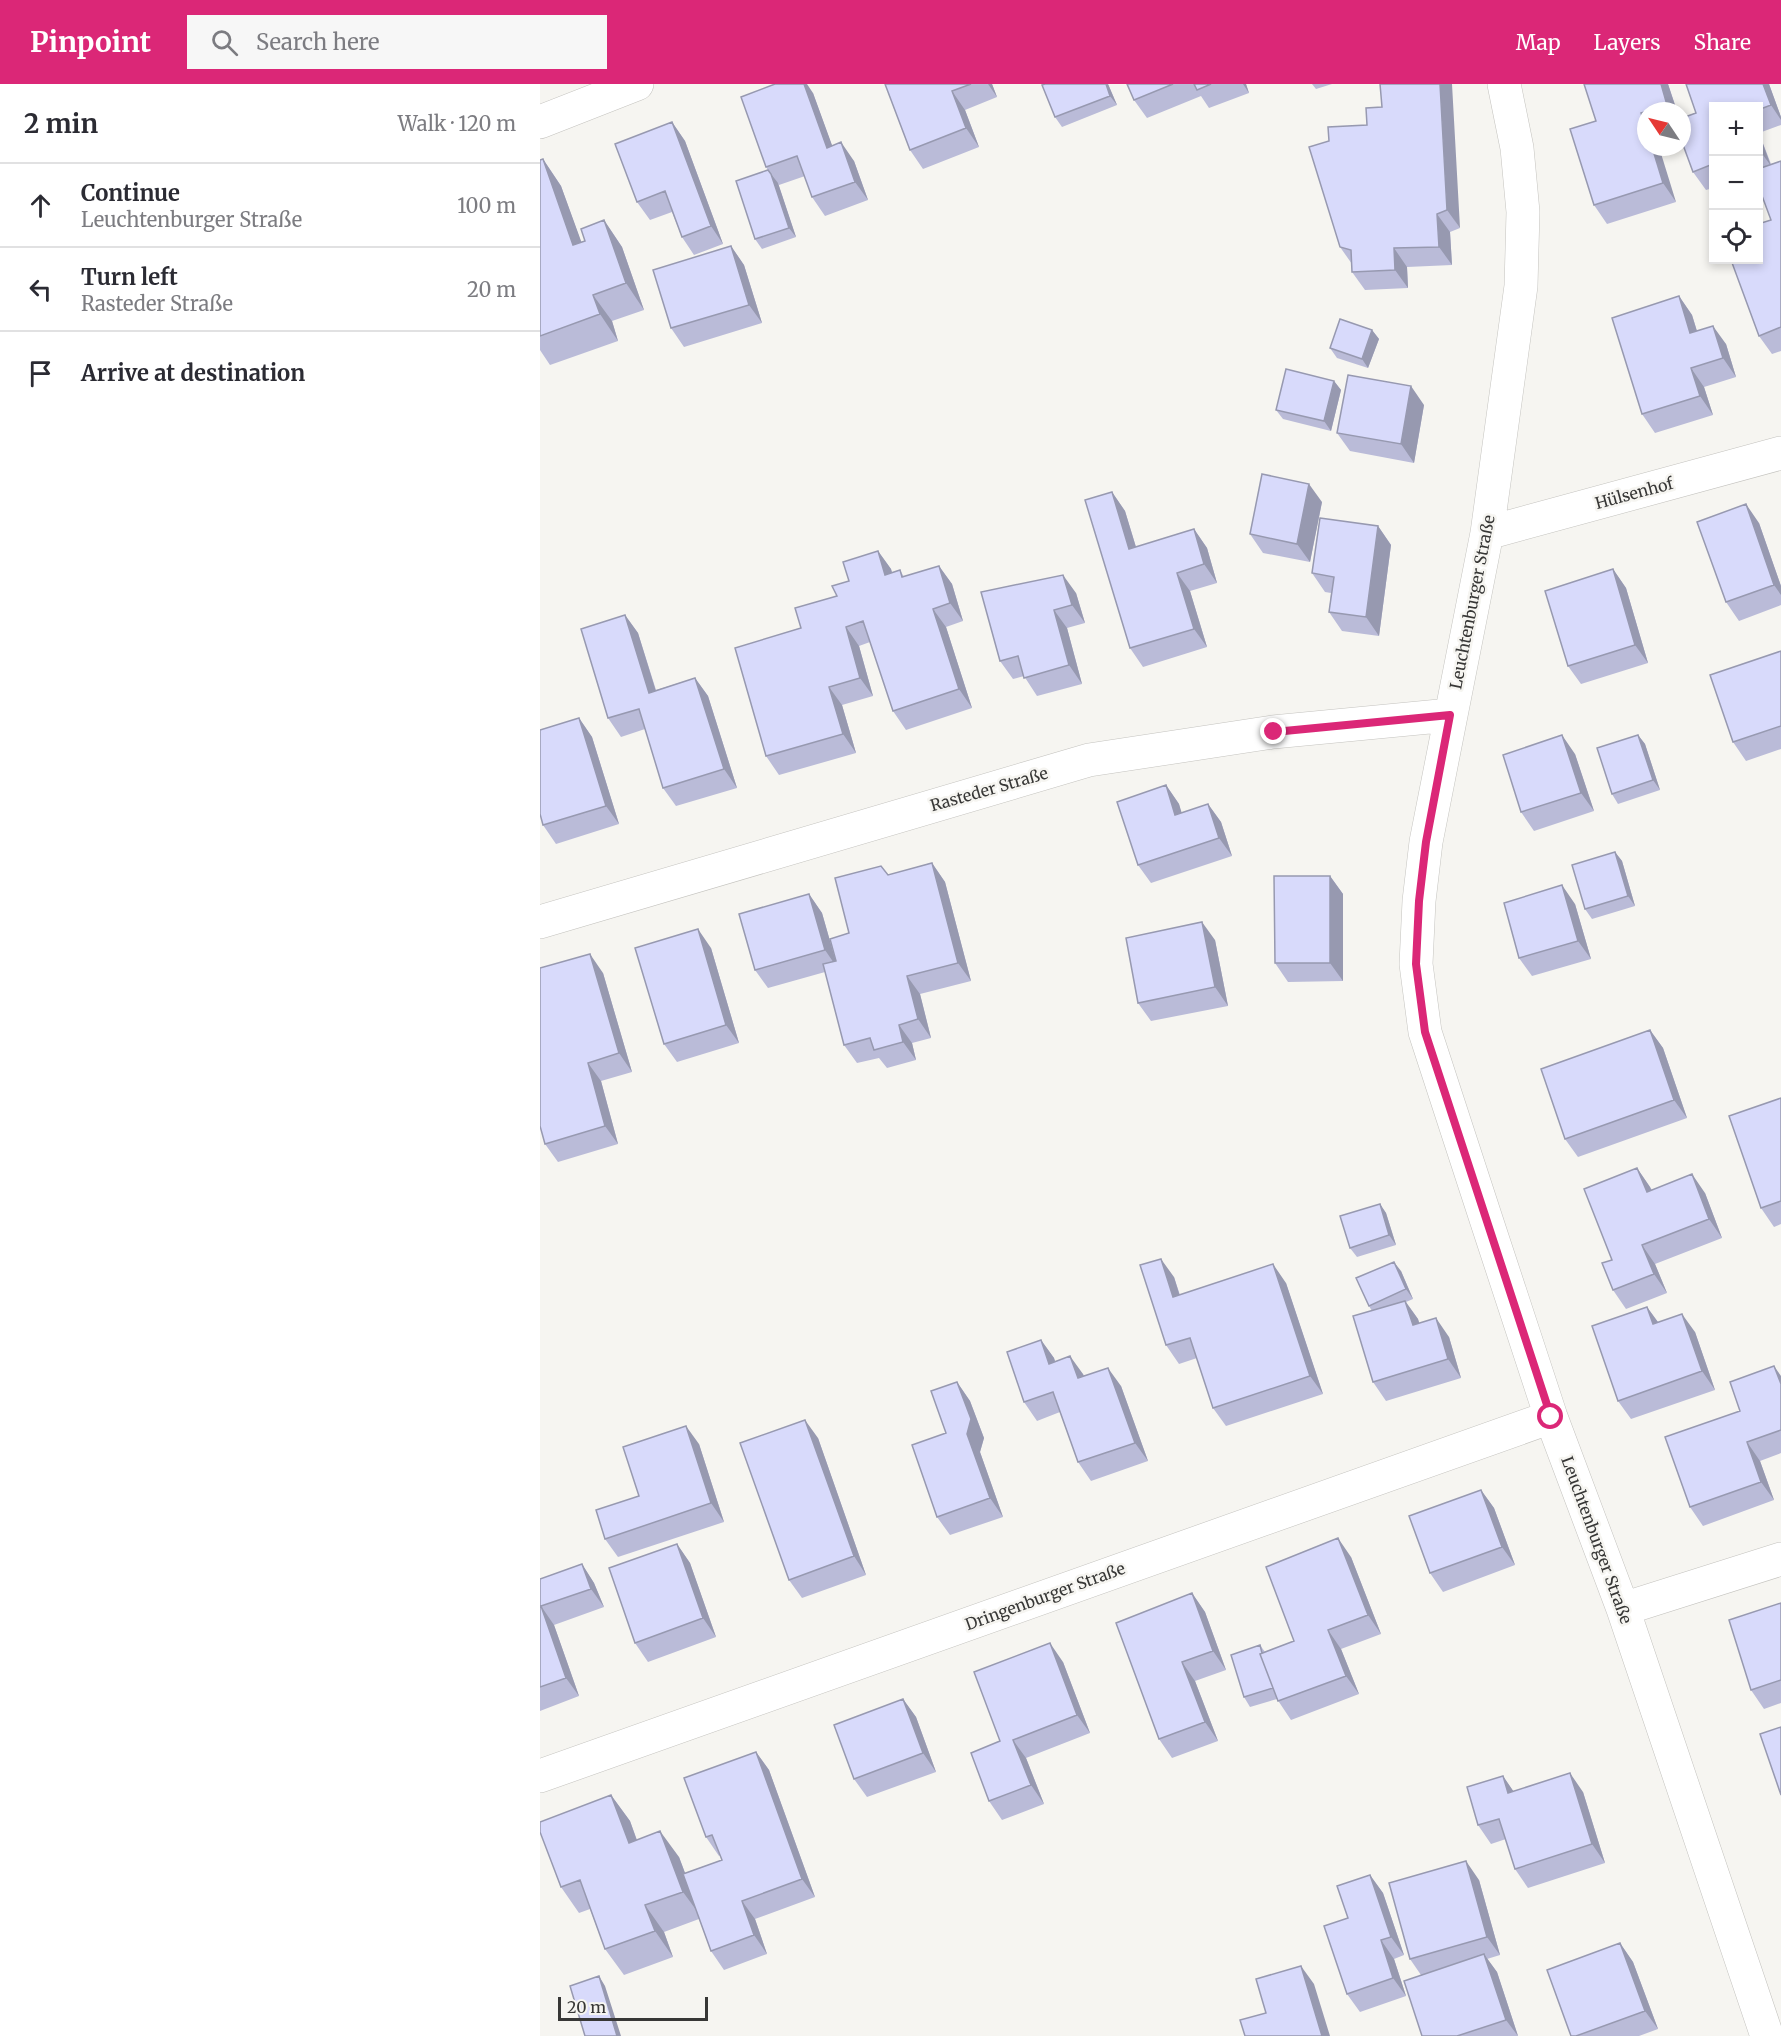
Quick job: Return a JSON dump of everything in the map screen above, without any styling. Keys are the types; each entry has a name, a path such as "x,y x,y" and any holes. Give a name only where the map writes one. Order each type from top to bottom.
{"street":[{"path":"540,122 637,84"},
{"name":"Leuchtenburger Straße","path":"1504,84 1517,148 1523,212 1521,286 1487,533 1426,842 1419,901 1416,964 1425,1032 1551,1417 1623,1609 1767,2036"},
{"name":"Hülsenhof","path":"1487,533 1781,453"},
{"name":"Rasteder Straße","path":"540,922 1089,760 1274,732 1450,715"},
{"name":"Dringenburger Straße","path":"540,1776 1551,1417"},
{"path":"1623,1609 1781,1559"}],"building":[{"path":"775,84 804,84 827,148 841,142 855,182 812,197 797,156 766,167 741,97"},
{"path":"885,84 971,84 952,91 966,128 910,150"},
{"path":"1106,84 1110,96 1055,117 1042,85"},
{"path":"1127,84 1173,84 1134,100"},
{"path":"1194,84 1211,84 1197,90"},
{"path":"1380,84 1440,84 1447,210 1437,214 1439,247 1394,248 1395,270 1352,272 1351,250 1340,247 1309,147 1329,141 1328,127 1367,125 1366,108 1382,107"},
{"path":"1584,84 1661,84 1666,102 1637,102 1637,156 1655,156 1663,183 1594,205 1570,129 1596,121"},
{"path":"1686,84 1763,84 1771,105 1763,108 1763,102 1709,102 1709,166 1693,172 1687,156 1691,156 1691,115 1696,113"},
{"path":"672,122 711,226 682,237 665,191 637,202 615,144"},
{"path":"543,159 573,245 585,241 581,229 604,220 626,283 593,295 600,314 540,336 540,160"},
{"path":"1781,161 1781,327 1759,336 1732,264 1763,264 1763,222 1771,220 1763,198 1763,167"},
{"path":"768,170 789,228 755,239 736,181"},
{"path":"731,246 749,305 671,328 653,270"},
{"path":"1679,296 1690,333 1713,326 1723,358 1691,368 1700,396 1642,414 1612,318"},
{"path":"1340,319 1372,330 1362,359 1330,348"},
{"path":"1286,369 1334,381 1324,421 1276,410"},
{"path":"1348,375 1411,386 1401,444 1337,433"},
{"path":"1262,474 1309,484 1297,544 1250,534"},
{"path":"1112,492 1129,549 1194,529 1204,564 1177,573 1194,629 1130,648 1085,500"},
{"path":"1746,504 1774,585 1726,602 1697,522"},
{"path":"1320,518 1378,526 1366,617 1329,612 1334,577 1312,573"},
{"path":"878,551 885,575 900,570 902,577 939,566 950,603 933,609 959,689 893,711 863,621 846,627 860,678 829,687 843,734 766,756 735,648 801,628 795,608 837,596 832,586 849,581 843,562"},
{"path":"1613,569 1635,645 1568,666 1545,591"},
{"path":"1063,575 1072,605 1054,610 1069,665 1024,678 1018,656 1000,661 981,592"},
{"path":"625,615 649,693 695,678 724,769 663,788 639,709 608,718 581,629"},
{"path":"1781,651 1781,726 1733,742 1710,675"},
{"path":"579,718 606,806 543,825 540,814 540,730"},
{"path":"1562,735 1581,793 1521,812 1503,755"},
{"path":"1638,735 1653,780 1612,794 1597,748"},
{"path":"1166,785 1175,815 1208,804 1219,838 1138,865 1117,802"},
{"path":"1615,852 1628,896 1585,909 1572,865"},
{"path":"932,863 958,963 907,976 918,1019 899,1025 903,1042 874,1050 870,1038 844,1045 823,964 836,961 830,939 849,933 835,878 881,866 888,875"},
{"path":"1274,876 1330,876 1330,963 1275,963"},
{"path":"1562,885 1578,941 1519,958 1504,903"},
{"path":"809,894 825,950 755,970 739,914"},
{"path":"1202,922 1215,987 1138,1003 1126,938"},
{"path":"698,929 726,1025 664,1044 635,948"},
{"path":"590,954 619,1053 588,1063 605,1126 545,1144 540,1126 540,968"},
{"path":"1650,1030 1674,1100 1565,1139 1541,1069"},
{"path":"1781,1098 1781,1201 1761,1208 1729,1116"},
{"path":"1637,1168 1647,1192 1692,1174 1709,1219 1642,1245 1654,1274 1613,1290 1602,1263 1612,1260 1584,1189"},
{"path":"1380,1204 1389,1235 1350,1248 1340,1216"},
{"path":"1161,1259 1173,1297 1273,1264 1310,1376 1213,1408 1190,1338 1166,1345 1140,1265"},
{"path":"1394,1262 1406,1289 1369,1306 1356,1278"},
{"path":"1405,1301 1413,1325 1436,1318 1448,1359 1373,1382 1353,1316"},
{"path":"1647,1307 1653,1324 1682,1314 1702,1371 1618,1401 1592,1326"},
{"path":"1041,1340 1049,1364 1070,1356 1078,1378 1108,1368 1135,1443 1078,1462 1053,1392 1024,1402 1007,1352"},
{"path":"1774,1366 1781,1384 1781,1430 1747,1442 1761,1482 1690,1507 1665,1437 1740,1411 1730,1382"},
{"path":"957,1382 971,1419 967,1434 990,1498 937,1517 912,1445 946,1433 931,1391"},
{"path":"805,1420 854,1556 789,1580 740,1443"},
{"path":"686,1426 711,1503 605,1539 596,1510 639,1496 623,1447"},
{"path":"1481,1490 1502,1547 1430,1573 1409,1516"},
{"path":"1338,1538 1368,1615 1328,1630 1346,1676 1278,1701 1260,1654 1294,1641 1266,1567"},
{"path":"677,1544 703,1618 635,1643 609,1568"},
{"path":"582,1564 591,1589 541,1606 566,1678 540,1687 540,1579"},
{"path":"1192,1593 1213,1651 1182,1662 1205,1722 1159,1739 1116,1623"},
{"path":"1781,1603 1781,1680 1751,1690 1729,1620"},
{"path":"1050,1643 1077,1715 1013,1740 1031,1785 989,1801 971,1753 1000,1741 974,1672"},
{"path":"1260,1645 1262,1653 1260,1654 1273,1688 1244,1697 1231,1655"},
{"path":"903,1699 923,1753 854,1779 834,1725"},
{"path":"1781,1727 1781,1795 1760,1734"},
{"path":"756,1752 802,1879 742,1901 754,1935 711,1951 683,1874 722,1860 712,1835 706,1837 684,1778"},
{"path":"1570,1773 1592,1844 1515,1869 1499,1819 1478,1825 1467,1787 1503,1776 1508,1793"},
{"path":"611,1795 629,1843 660,1831 683,1892 645,1905 655,1931 605,1949 580,1880 561,1887 540,1832 540,1822"},
{"path":"1466,1861 1487,1937 1410,1959 1389,1883"},
{"path":"1370,1875 1391,1937 1381,1940 1393,1978 1347,1994 1324,1926 1348,1918 1337,1886"},
{"path":"1620,1943 1645,2011 1571,2036 1547,1970"},
{"path":"1484,1954 1506,2020 1457,2036 1422,2036 1404,1981"},
{"path":"1301,1966 1322,2036 1245,2036 1240,2020 1266,2013 1256,1979"},
{"path":"599,1976 617,2036 585,2036 570,1986"}],"route":[{"path":"1274,732 1450,715 1426,842 1419,901 1416,964 1425,1032 1551,1417"}]}
